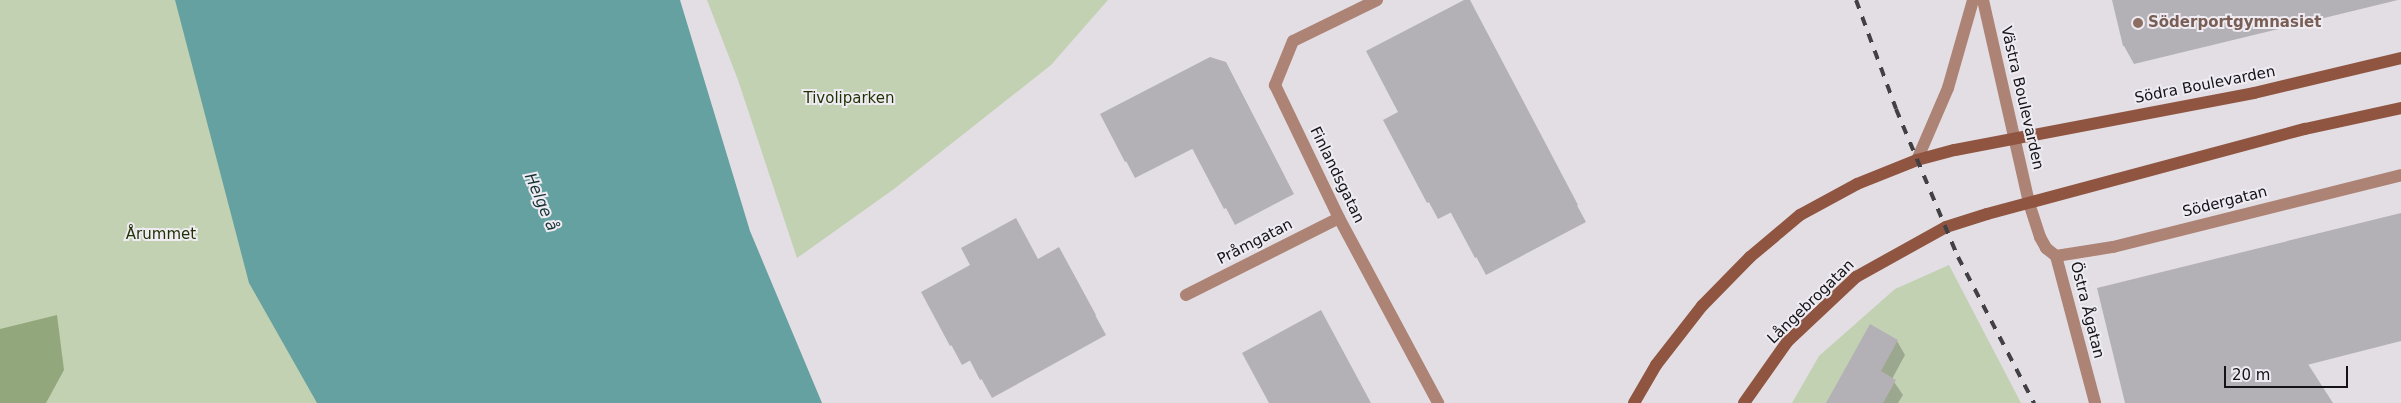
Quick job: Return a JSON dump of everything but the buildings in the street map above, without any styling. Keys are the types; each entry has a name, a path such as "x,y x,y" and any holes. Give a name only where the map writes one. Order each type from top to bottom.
{"main road":[{"name":"Södra Boulevarden","path":"2014,137 2086,126 2254,92 2401,58"},
{"path":"2029,203 2305,129 2401,108"},
{"path":"1634,403 1656,365 1702,306 1750,257 1800,215 1856,184 1917,160 2014,137"},
{"name":"Långebrogatan","path":"1744,403 1787,342 1856,277 1946,227 2029,203"}],"street":[{"name":"Finlandsgatan","path":"1377,0 1293,41 1275,85 1338,218 1438,403"},
{"path":"1917,160 1948,88 1973,0"},
{"name":"Västra Boulevarden","path":"1982,0 2029,203"},
{"name":"Södergatan","path":"2056,256 2113,247 2401,175"},
{"name":"Östra Ågatan","path":"2029,203 2043,242 2056,256 2095,403"},
{"name":"Pråmgatan","path":"1186,295 1338,218"}],"green space":[{"name":"Årummet","path":"0,0 286,0 356,403 0,403"},
{"name":"Tivoliparken","path":"707,0 1108,0 1051,65 894,189 797,258 738,80"},
{"path":"1949,265 2021,403 1792,403 1819,356 1895,289"},
{"path":"57,315 64,370 46,403 0,403 0,329"}],"water":[{"name":"Helge å","path":"175,0 680,0 750,231 822,403 317,403 249,283"}],"railway":[{"path":"1856,0 1896,109 1958,257 2034,403"}],"place":[{"name":"Söderportgymnasiet","path":"2138,23"}]}
